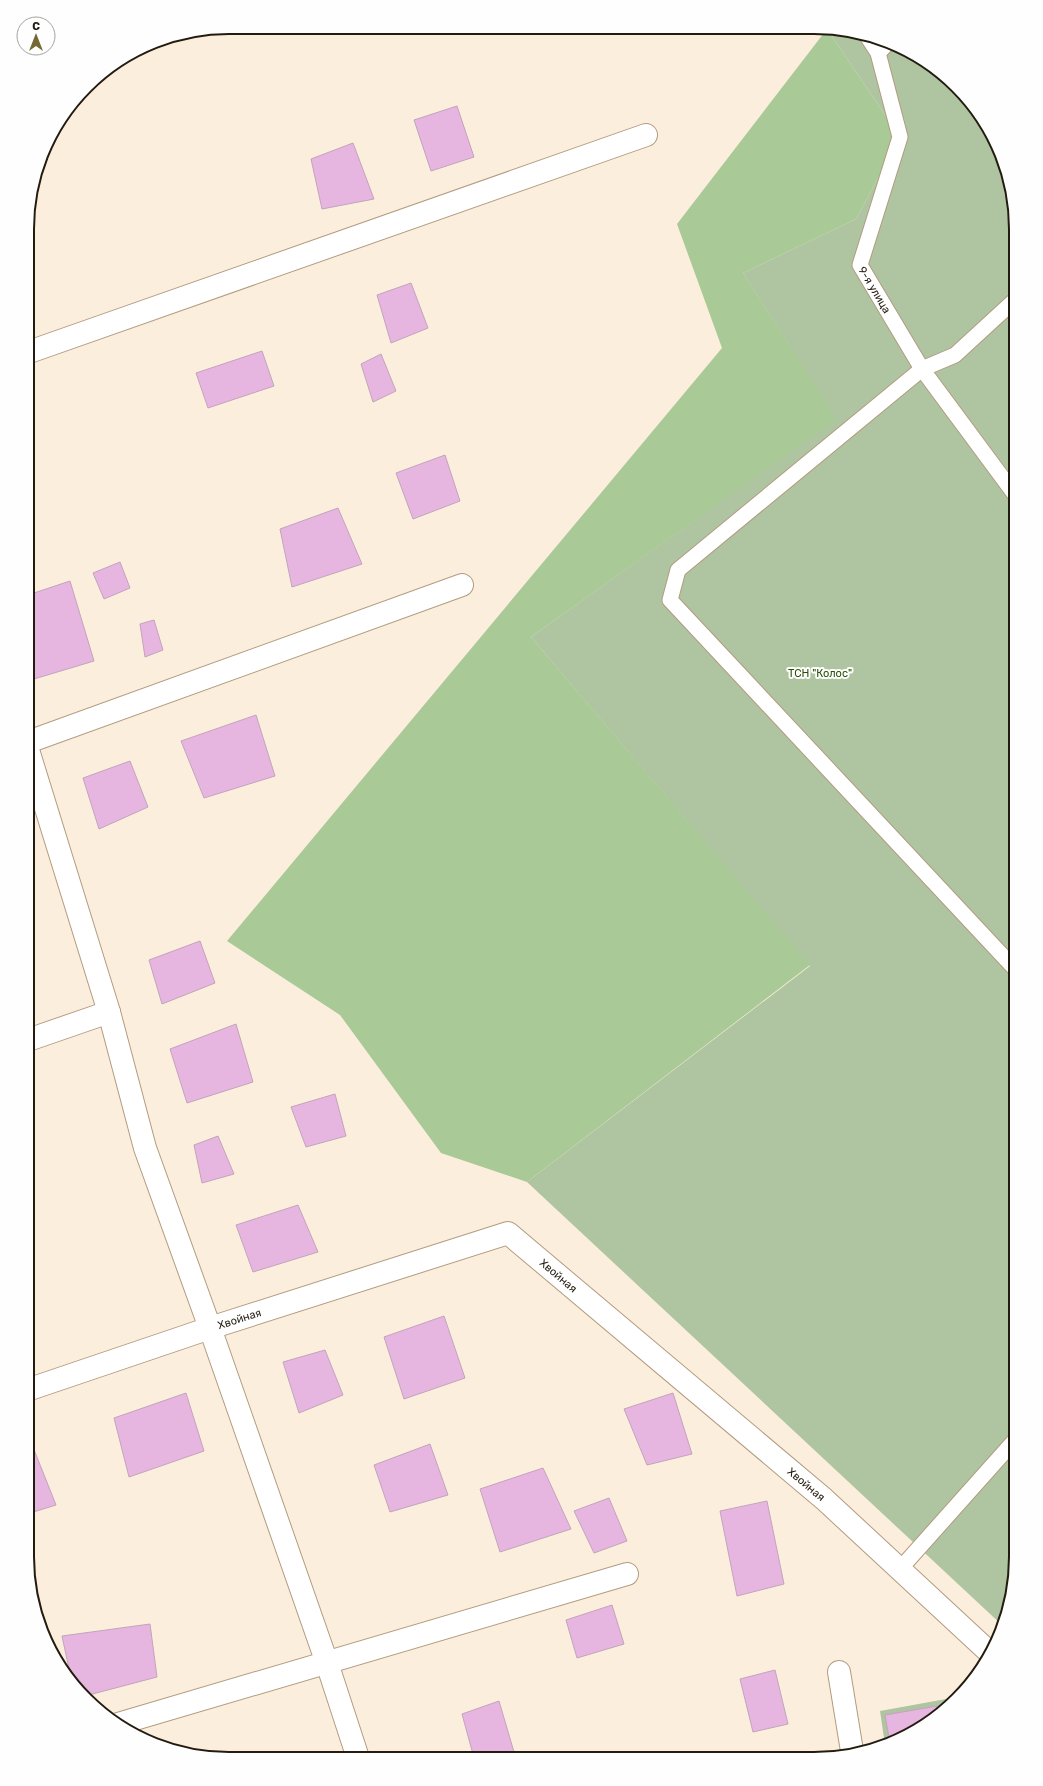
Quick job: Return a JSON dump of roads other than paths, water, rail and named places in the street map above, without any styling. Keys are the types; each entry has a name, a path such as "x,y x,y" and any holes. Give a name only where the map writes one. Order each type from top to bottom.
{"street":[{"path":"34,350 646,135"},
{"path":"34,740 462,585"},
{"path":"34,769 109,1012 145,1148 210,1328 327,1663 356,1752"},
{"path":"34,1038 109,1012"},
{"name":"Хвойная","path":"34,1388 210,1328 508,1233 824,1499 986,1649"},
{"path":"125,1722 627,1574"},
{"path":"839,1672 851,1748"}],"lane":[{"name":"9-я улица","path":"871,43 878,53 900,137 860,265 922,369 1009,487"},
{"path":"878,53 884,47"},
{"path":"1009,305 955,355 922,369 678,570 670,600 1009,963"},
{"path":"900,1569 1009,1447"}],"park label":[{"name":"ТСН \"Колос\"","path":"820,673"}]}
